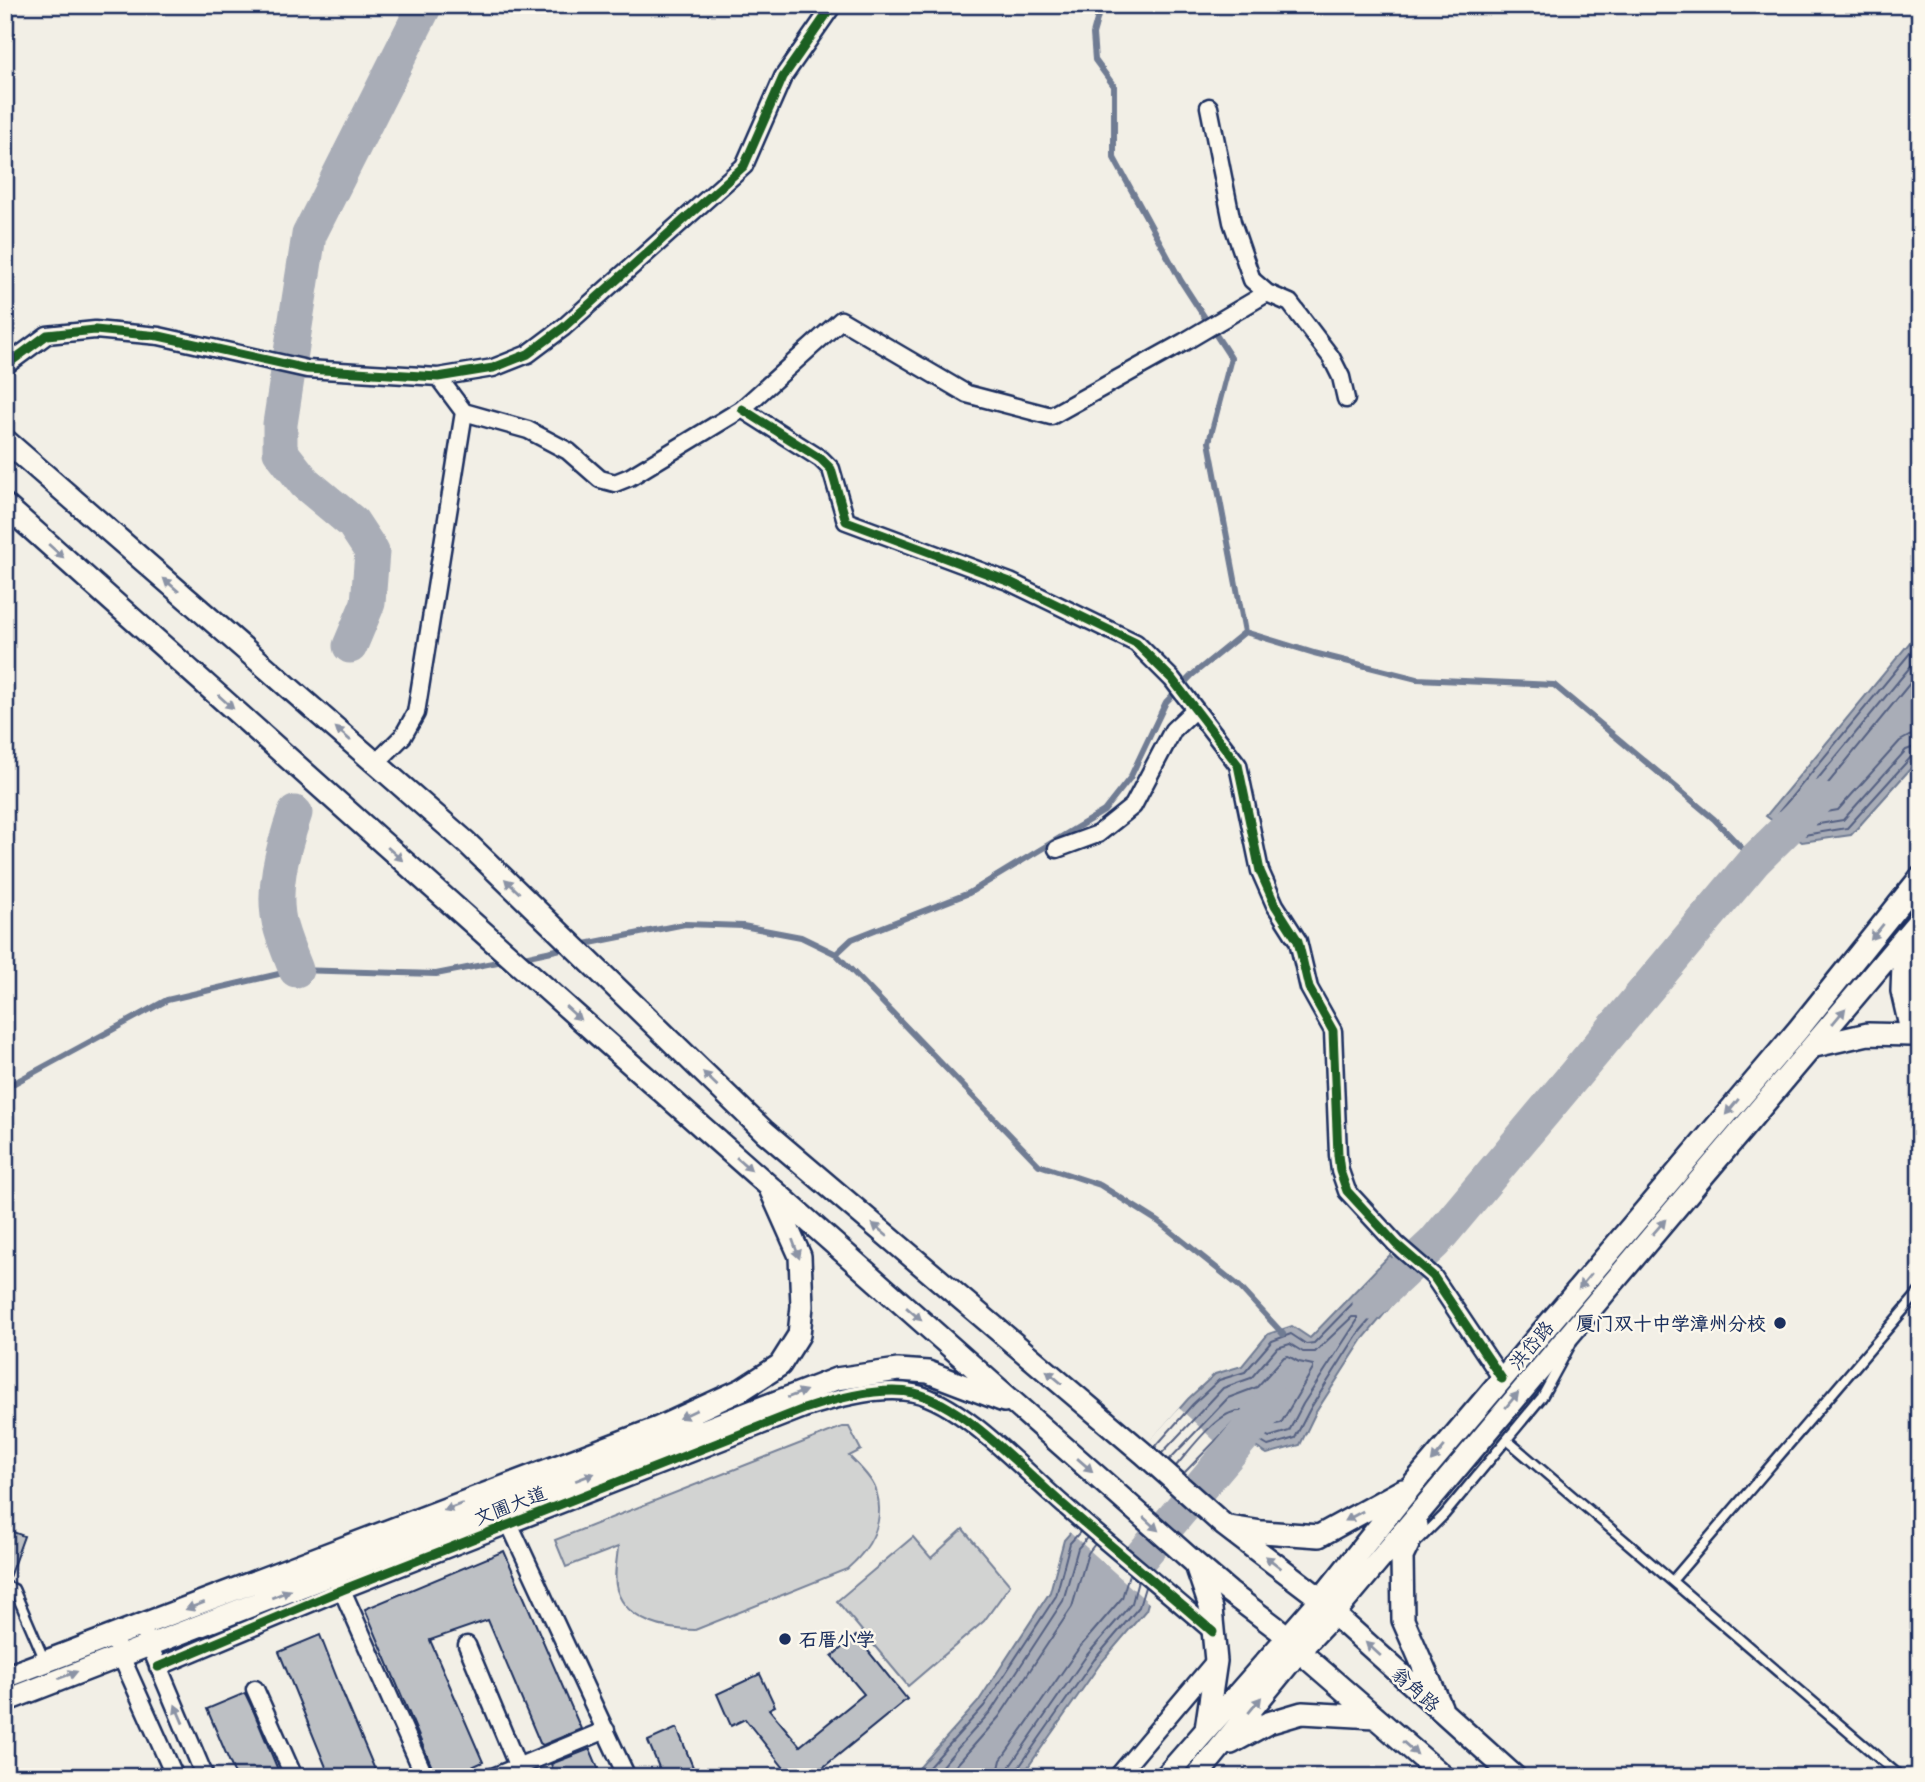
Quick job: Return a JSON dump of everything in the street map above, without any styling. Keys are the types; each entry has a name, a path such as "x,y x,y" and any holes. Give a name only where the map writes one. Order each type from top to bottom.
{"main road":[{"name":"翁角路","path":"5,440 466,842 765,1132 1143,1453 1225,1526 1327,1606 1515,1777"},
{"path":"5,505 1195,1563 1293,1644 1444,1777"},
{"name":"洪岱路","path":"1327,1606 1414,1483 1798,1030 1920,878"},
{"path":"1165,1777 1206,1728 1293,1644 1429,1500 1920,919"},
{"path":"1815,1046 1868,1034 1912,1035 1902,991 1904,938"},
{"name":"文圃大道","path":"5,1701 116,1646 141,1625 501,1509 658,1428 743,1389 780,1365 799,1335 802,1306 800,1256 769,1186"},
{"name":"文圃大道","path":"5,1677 45,1661 116,1646 149,1646 338,1581 501,1509 836,1379 898,1370 928,1372 1020,1408"},
{"path":"1225,1526 1319,1536 1414,1483"},
{"path":"1429,1500 1402,1557 1403,1620 1445,1715"},
{"path":"1195,1563 1211,1609 1216,1661 1206,1728"},
{"path":"1196,1777 1220,1750 1293,1644"},
{"path":"1220,1750 1268,1723 1302,1713 1374,1717"}],"street":[{"path":"5,366 47,335 95,330 159,336 307,369 438,377 493,368 528,354 564,327 744,166 783,77 833,5"},
{"path":"1209,107 1231,222 1252,280 1267,293 1290,303 1331,357 1341,377 1346,399"},
{"path":"438,377 464,412 528,430 568,451 600,479 615,483 630,477 742,409 841,320 967,394 1051,416 1267,293"},
{"path":"742,409 821,459 831,469 846,521 1010,582 1136,643 1172,679 1238,765 1260,871 1275,905 1298,941 1309,988 1333,1031 1340,1171 1347,1191 1396,1244 1433,1276 1502,1379"},
{"path":"376,763 403,736 416,713 464,412"},
{"path":"1057,849 1098,834 1133,806 1173,730 1191,706"},
{"path":"627,1777 501,1509 832,1399 870,1393 912,1393 945,1404 998,1446 1213,1632"},
{"path":"158,1667 338,1581 422,1776"},
{"path":"141,1625 205,1777"},
{"path":"467,1645 520,1771"},
{"path":"116,1646 175,1777"},
{"path":"1117,1777 1216,1661"},
{"path":"255,1689 294,1777"},
{"path":"493,1777 520,1771 606,1730"}],"lane":[{"path":"1672,1581 1920,1291"},
{"path":"1402,1557 1444,1515 1542,1398 1570,1347 1584,1314"},
{"path":"1507,1440 1901,1777"},
{"path":"5,1586 14,1589 45,1661"}],"shaded area":[{"path":"842,1427 849,1427 861,1450 849,1456 871,1481 879,1502 874,1534 863,1553 847,1569 695,1630 660,1626 629,1610 616,1585 618,1547 566,1567 555,1540"},
{"path":"963,1529 1010,1585 984,1621 908,1686 837,1601 913,1537 931,1558"}],"water":[{"path":"1920,630 1920,758 1851,835 1802,842 1766,816"},
{"path":"1390,1255 1413,1280 1363,1339 1316,1412 1300,1445 1267,1454 1239,1437 1177,1503 1146,1610 1100,1664 1021,1777 911,1777 978,1702 1050,1592 1064,1540 1188,1399 1215,1374 1242,1366 1268,1334 1292,1326 1310,1338"}],"pier":[{"path":"1179,1408 1228,1453 1180,1505 1151,1605 1068,1531"}],"building":[{"path":"5,1529 24,1536 8,1580 5,1580"},
{"path":"504,1551 581,1729 543,1745 540,1743 488,1620 430,1640 483,1762 450,1777 436,1777 365,1609"},
{"path":"320,1635 378,1777 330,1777 279,1652"},
{"path":"856,1636 907,1699 820,1770 826,1777 791,1777 745,1719 731,1726 717,1694 760,1674 775,1706 769,1709 800,1746 864,1694 832,1656"},
{"path":"245,1693 281,1777 236,1777 207,1709"},
{"path":"677,1728 697,1777 663,1777 648,1741"},
{"path":"590,1749 602,1777 556,1777 551,1764"}],"waterway":[{"path":"350,646 368,603 372,552 353,523 305,483 280,451 280,424 309,235 425,5"},
{"path":"836,954 852,939 969,893 1104,811 1130,778 1166,702 1192,675 1245,632 1209,442 1231,358 1181,281 1114,158 1114,86 1095,60 1093,34 1101,5"},
{"path":"1245,632 1417,679 1554,685 1714,819 1754,861"},
{"path":"1370,1303 1434,1243 1754,861 1818,798"},
{"path":"295,813 282,855 277,900 281,929 296,970"},
{"path":"580,945 685,924 743,926 801,937 836,954 1039,1165 1100,1185 1159,1222 1239,1286 1283,1334"},
{"path":"519,958 566,948"},
{"path":"5,1088 167,1000 296,970 436,974 508,960"},
{"path":"1141,1557 1272,1402"}],"cycle path":[{"path":"5,366 47,335 95,330 159,336 307,369 438,377 493,368 528,354 564,327 744,166 783,77 833,5"},
{"path":"742,409 821,459 831,469 846,521 1010,582 1136,643 1172,679 1238,765 1260,871 1275,905 1298,941 1309,988 1333,1031 1338,1155 1347,1191 1396,1244 1433,1276 1502,1379"},
{"path":"158,1667 342,1590 804,1409 844,1398 888,1391 914,1393 933,1400 974,1425 1213,1632"}],"place":[{"name":"厦门双十中学漳州分校","path":"1780,1323"},
{"name":"石厝小学","path":"785,1639"}]}
